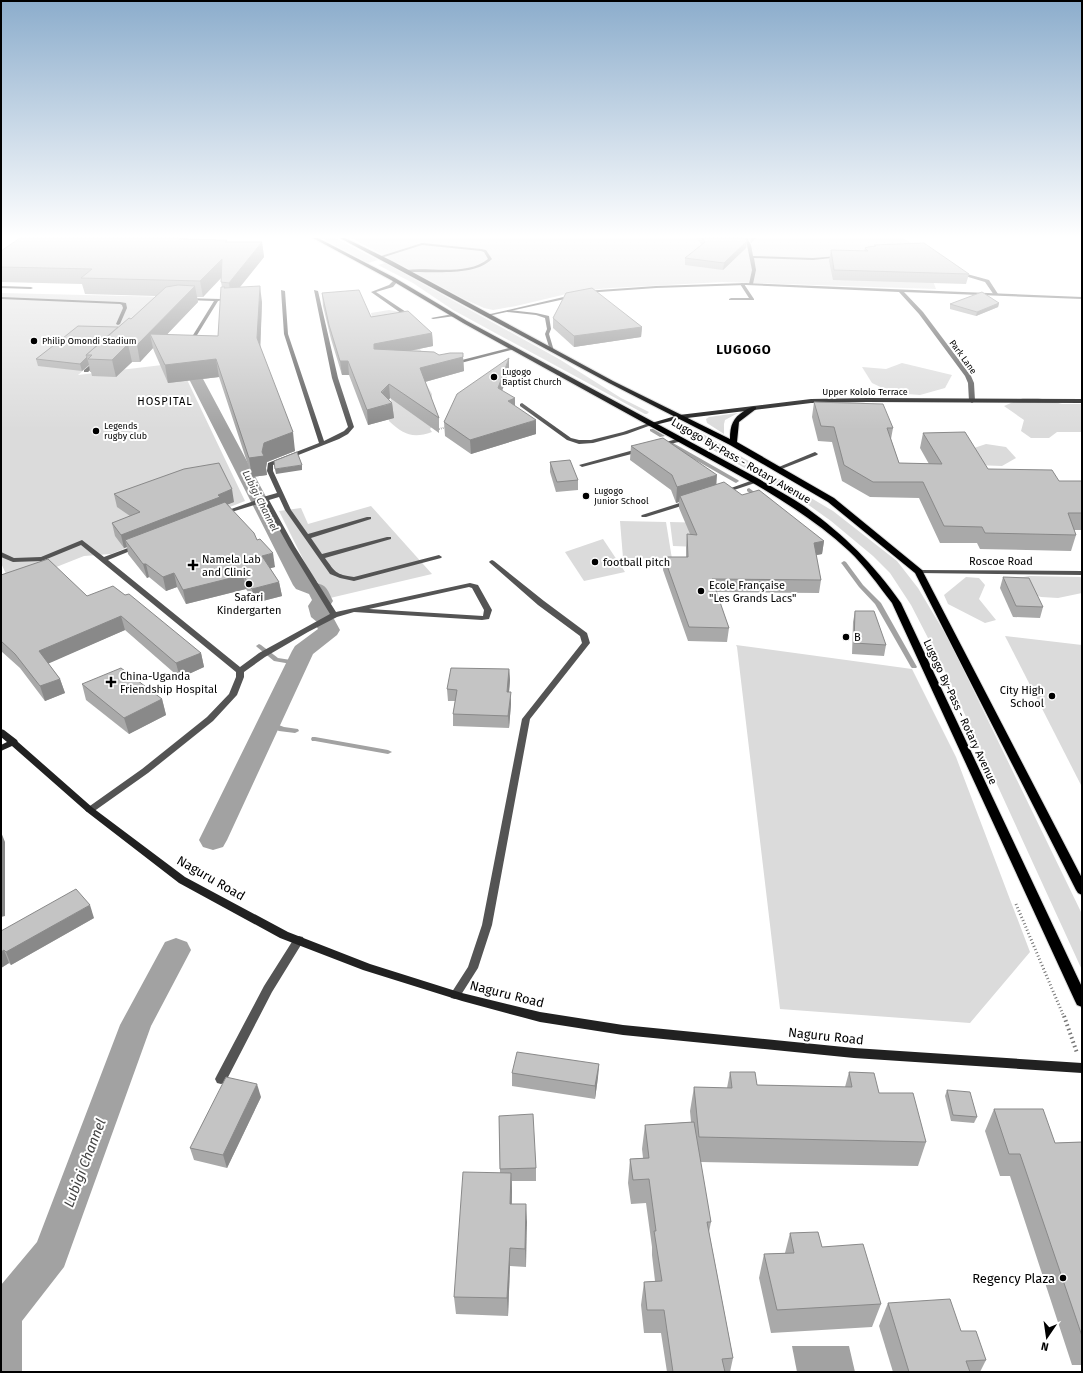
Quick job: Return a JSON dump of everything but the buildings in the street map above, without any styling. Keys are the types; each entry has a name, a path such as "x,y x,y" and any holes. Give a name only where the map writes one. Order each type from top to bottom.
{"main road":[{"name":"Lugogo By-Pass - Rotary Avenue","path":"431,302 756,481 800,507 852,549 876,575 896,603 1082,1001"},
{"name":"Lugogo By-Pass - Rotary Avenue","path":"464,302 611,382 733,444 831,500 919,572 1082,890"},
{"path":"587,388 611,382"},
{"path":"733,444 734,423 736,419 754,408"}],"street":[{"path":"98,302 124,304 126,308 118,324"},
{"path":"192,340 215,302"},
{"path":"284,302 286,334 322,444"},
{"path":"318,302 335,378 352,427 348,432 341,436 270,464 270,471 288,510 332,572 342,577 354,579 439,557"},
{"path":"386,302 397,310 416,320"},
{"path":"488,315 545,302"},
{"name":"Park Lane","path":"910,302 968,376 971,383 972,401"},
{"path":"509,311 536,314 547,317 549,329 547,334 552,350"},
{"path":"433,318 453,315"},
{"path":"446,364 513,348"},
{"path":"86,371 104,356"},
{"name":"Upper Kololo Terrace","path":"651,424 679,417 811,401 1082,401"},
{"path":"522,405 569,439 579,442 591,442 651,424"},
{"path":"582,465 680,440"},
{"path":"777,469 815,454"},
{"path":"718,494 756,481"},
{"path":"218,515 264,498 281,494"},
{"path":"264,498 334,615"},
{"path":"644,516 695,500"},
{"path":"307,537 369,518"},
{"path":"321,557 389,538"},
{"path":"1,554 12,560 42,559 82,542 240,671"},
{"path":"104,559 147,543"},
{"path":"455,995 473,968 487,925 526,719 586,643 584,635 541,603 492,562"},
{"name":"Roscoe Road","path":"919,572 1082,572"},
{"path":"240,671 279,645 334,615 354,610 470,585 475,587 488,610 486,617 482,618 354,610"},
{"path":"90,810 145,771 210,719 233,695 240,677 240,671"},
{"name":"Naguru Road","path":"1,732 90,810 182,880 284,935 367,967 455,995 540,1017 623,1030 854,1053 1082,1068"},
{"path":"1,748 14,742"},
{"path":"221,1079 268,989 299,940"}],"path":[{"path":"433,425 446,433"},
{"path":"440,429 447,427"}],"shaded area":[{"path":"1,302 162,302 78,375 179,363 245,501 111,554 84,556 16,583 6,574 1,563"},
{"path":"441,302 456,302 559,359 621,398 649,412 645,414 453,310"},
{"path":"471,302 532,302 493,310"},
{"path":"389,310 401,312 417,346 426,356 424,370 425,382 432,394 432,411 439,418 430,429 432,432 419,435 408,434 389,421 391,397 371,313"},
{"path":"902,363 952,375 945,388 920,395 893,393 872,383 862,367 886,369"},
{"path":"1023,398 1038,398 1062,404 1082,404 1082,432 1057,432 1049,438 1031,438 1021,431 1024,420 1004,406"},
{"path":"738,413 725,420 724,434 707,423 706,419 709,417"},
{"path":"696,430 833,511 897,561 918,588 949,640 1082,914 1082,970 945,671 911,605 890,573 873,556 831,521 803,501 713,450 711,446 688,434 687,431"},
{"path":"986,444 1006,447 1016,458 1002,466 976,465 971,449"},
{"path":"371,506 432,574 330,598 309,571 279,511 301,508 308,524"},
{"path":"620,521 666,522 672,559 623,558"},
{"path":"670,522 749,524 753,549 673,546"},
{"name":"football pitch","path":"603,539 625,572 584,581 565,552"},
{"path":"1029,576 1080,577 1082,578 1082,593 1058,598 1041,597 1006,585 1008,580"},
{"path":"966,577 979,578 985,585 979,599 996,620 985,623 948,604 944,595"},
{"path":"1005,636 1082,645 1082,787"},
{"path":"736,645 912,669 956,757 1030,952 970,1023 780,1009"},
{"path":"792,1346 849,1346 855,1372 797,1372"}],"waterway":[{"name":"Lubigi Channel","path":"195,377 303,585 318,590 323,601 318,606 322,617"},
{"path":"652,430 662,436"},
{"path":"673,445 736,481"},
{"path":"749,490 759,498"},
{"path":"844,563 861,586 878,603 914,667"},
{"name":"Lubigi Channel","path":"213,840 303,651 329,630 326,624"},
{"path":"259,646 265,651"},
{"path":"267,653 276,660 297,663"},
{"path":"268,723 282,729 295,731"},
{"path":"315,739 388,752"},
{"name":"Lubigi Channel","path":"2,1372 2,1314 51,1254 136,1025 176,950"}],"place":[{"name":"Philip Omondi Stadium","path":"34,341"},
{"name":"Lugogo Baptist Church","path":"494,377"},
{"name":"Legends rugby club","path":"96,431"},
{"name":"Lugogo Junior School","path":"586,496"},
{"name":"football pitch","path":"595,562"},
{"name":"Namela Lab and Clinic","path":"193,565"},
{"name":"Safari Kindergarten","path":"249,584"},
{"name":"Ecole Française \"Les Grands Lacs\"","path":"701,591"},
{"name":"B","path":"846,637"},
{"name":"China-Uganda Friendship Hospital","path":"111,682"},
{"name":"City High School","path":"1052,696"},
{"name":"Regency Plaza","path":"1063,1278"}],"district":[{"name":"LUGOGO","path":"744,349"},
{"name":"HOSPITAL","path":"165,401"}]}
